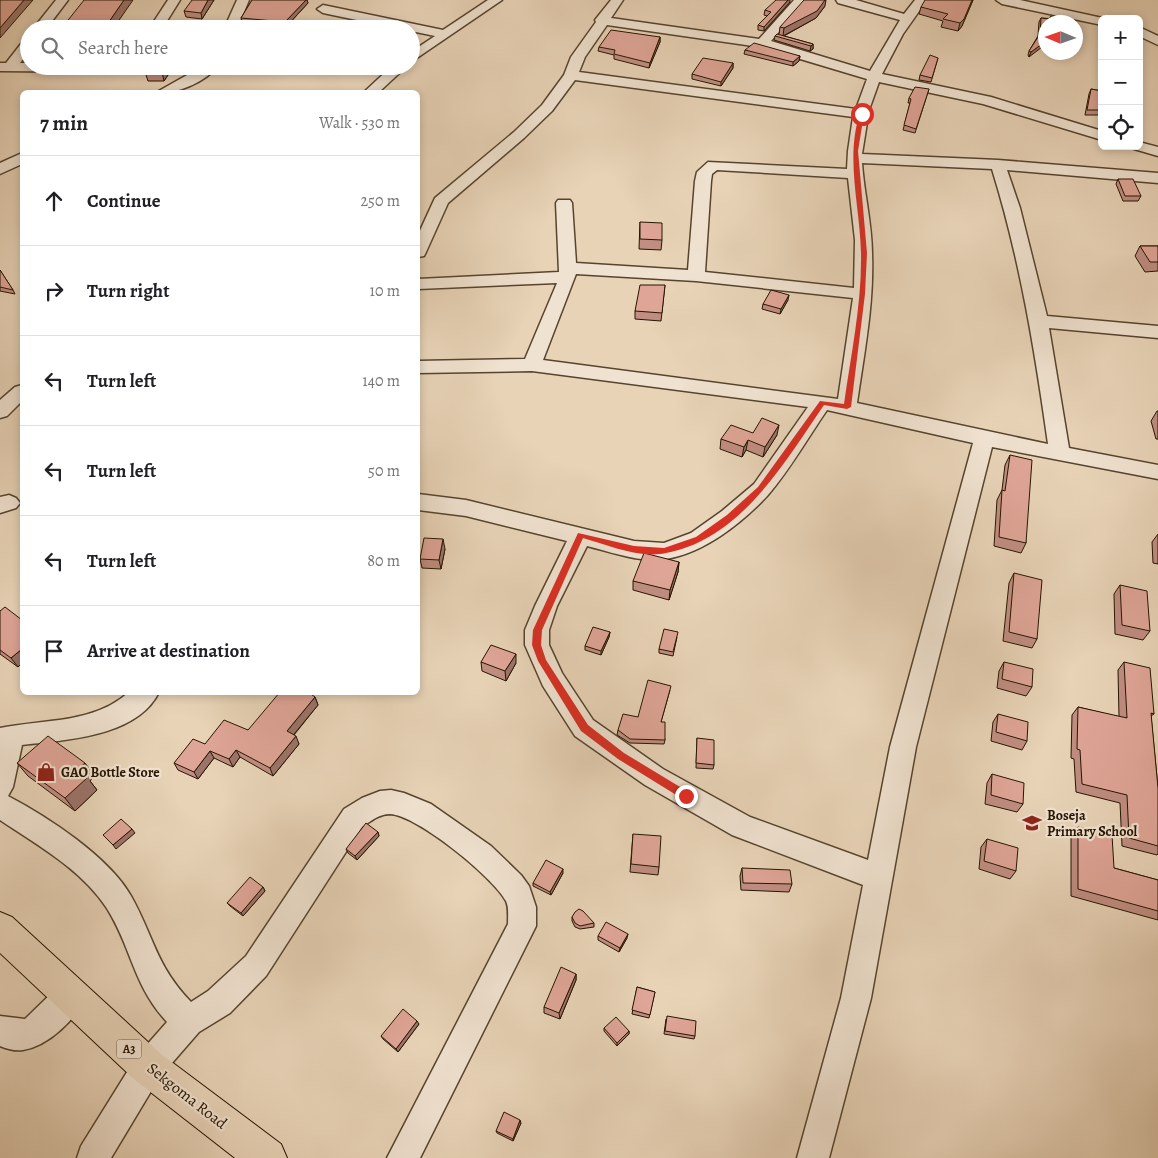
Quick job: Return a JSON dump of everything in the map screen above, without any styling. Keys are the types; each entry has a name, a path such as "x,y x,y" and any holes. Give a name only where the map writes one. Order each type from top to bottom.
{"highway":[{"name":"Sekgoma Road","path":"0,929 148,1067 268,1158"}],"street":[{"path":"47,20 62,0"},
{"path":"161,20 174,0"},
{"path":"234,20 243,0"},
{"path":"420,51 496,0"},
{"path":"420,248 441,201 540,115 571,75 578,57 601,20 617,0"},
{"path":"762,43 801,0"},
{"path":"842,0 906,18"},
{"path":"847,407 862,294 864,253 855,166 862,114 874,77 906,18 921,0"},
{"path":"1002,0 1098,20"},
{"path":"1098,8 1109,15"},
{"path":"323,9 376,20"},
{"path":"601,20 762,43 874,77 986,100 1098,135"},
{"path":"420,29 444,34"},
{"path":"1143,33 1158,41"},
{"path":"5,67 20,52"},
{"path":"5,67 20,67"},
{"path":"168,90 199,75"},
{"path":"373,90 390,75"},
{"path":"571,75 862,114"},
{"path":"1143,147 1158,152"},
{"path":"0,169 20,159"},
{"path":"696,276 703,181 705,172 713,165 998,165 1158,178"},
{"path":"998,165 1012,208 1039,322 1060,454"},
{"path":"532,365 568,272 564,203"},
{"path":"420,284 568,272 696,276 862,294"},
{"path":"1039,322 1158,332"},
{"path":"420,366 532,365 656,379 822,402 984,439 1158,472"},
{"path":"0,411 20,393"},
{"path":"420,502 466,508 634,549 665,551 699,539 730,517 761,489 822,402"},
{"path":"812,1158 856,998 903,747 984,439"},
{"path":"581,535 546,606 538,630 537,645 552,680 584,728 654,777 741,826 782,843 879,877"},
{"path":"0,787 4,739 83,729 105,723 124,712 144,695"},
{"path":"93,1158 148,1067 188,1022 219,1002 256,966 353,818 370,807 392,802 420,812 448,829 505,876 518,895 523,910 522,926 403,1158"},
{"path":"0,805 71,854 95,873 116,896 154,980 168,1000 188,1022"},
{"path":"0,1032 14,1035 28,1034 41,1025 72,995"}],"building":[{"path":"0,0 24,0 0,28"},
{"path":"84,0 124,0 110,20 68,20"},
{"path":"192,0 208,0 201,13 184,11"},
{"path":"252,0 306,0 287,20 241,18"},
{"path":"776,0 788,0 764,27 758,25 771,12 765,10"},
{"path":"804,0 825,0 817,11 784,28 780,27"},
{"path":"925,0 972,0 964,19 960,23 943,19 948,14 921,7"},
{"path":"611,30 660,37 650,63 614,54 615,50 599,47"},
{"path":"777,34 813,44 811,46 775,36"},
{"path":"1038,37 1038,47 1031,52 1029,51"},
{"path":"754,43 800,56 793,62 745,50"},
{"path":"930,55 938,58 932,78 920,75"},
{"path":"703,58 733,63 721,82 692,74"},
{"path":"915,87 929,89 916,129 904,125 911,99 909,98"},
{"path":"1091,89 1098,90 1098,110 1087,110"},
{"path":"1118,179 1133,179 1141,196 1125,196"},
{"path":"640,222 662,223 662,240 640,239"},
{"path":"1140,246 1158,246 1158,262 1150,262"},
{"path":"0,270 13,290 0,287"},
{"path":"640,285 665,285 662,313 635,311"},
{"path":"771,290 789,295 781,309 763,304"},
{"path":"762,418 779,425 765,447 748,440 744,447 721,439 731,425 753,433"},
{"path":"1010,455 1032,460 1026,543 999,537 1002,490 1005,491"},
{"path":"424,538 443,539 439,560 420,559"},
{"path":"644,553 679,562 670,590 633,581"},
{"path":"1014,573 1042,580 1037,639 1009,632"},
{"path":"1120,585 1147,591 1150,631 1122,625"},
{"path":"5,607 20,618 20,651 11,658 0,650 0,611"},
{"path":"593,627 610,632 601,651 585,646"},
{"path":"664,629 678,632 673,652 659,649"},
{"path":"491,645 516,654 505,671 481,662"},
{"path":"1004,662 1033,669 1032,687 1002,679"},
{"path":"1124,662 1150,668 1154,714 1151,713 1158,788 1158,846 1129,838 1127,795 1082,784 1080,750 1077,749 1078,707 1127,718"},
{"path":"648,680 671,686 661,722 665,722 665,740 630,739 618,730 623,714 638,717"},
{"path":"277,695 312,695 315,697 287,731 296,736 270,768 236,750 229,759 210,751 194,772 174,763 193,739 205,744 224,720 248,730"},
{"path":"998,714 1028,722 1027,741 996,732"},
{"path":"48,736 85,763 77,770 87,778 65,798 17,763"},
{"path":"697,738 714,740 714,765 696,763"},
{"path":"992,774 1024,783 1023,804 991,795"},
{"path":"121,819 132,829 113,845 103,835"},
{"path":"366,823 378,832 355,856 346,849"},
{"path":"1078,827 1112,835 1114,868 1158,880 1158,911 1078,889"},
{"path":"633,834 661,836 659,867 631,864"},
{"path":"987,839 1018,848 1016,871 984,861"},
{"path":"546,860 563,869 550,892 533,883"},
{"path":"742,868 790,870 792,884 743,883"},
{"path":"250,877 263,887 241,913 227,903"},
{"path":"579,909 594,923 580,926 575,923 572,917"},
{"path":"606,922 628,934 620,948 598,936"},
{"path":"561,967 576,974 559,1013 544,1007"},
{"path":"637,987 655,992 650,1015 632,1010"},
{"path":"403,1009 417,1021 396,1049 381,1036"},
{"path":"667,1016 696,1021 695,1036 665,1031"},
{"path":"616,1017 629,1031 617,1043 604,1028"},
{"path":"504,1112 520,1120 513,1139 496,1131"}],"place":[{"name":"GAO Bottle Store","path":"46,772"},
{"name":"Boseja Primary School","path":"1032,823"}],"route":[{"path":"686,796 621,756 584,728 552,680 542,661 537,645 538,630 546,606 563,575 581,535 634,549 665,551 699,539 730,517 761,489 811,421 822,402 847,407 862,294 864,253 855,151 862,114"}]}
